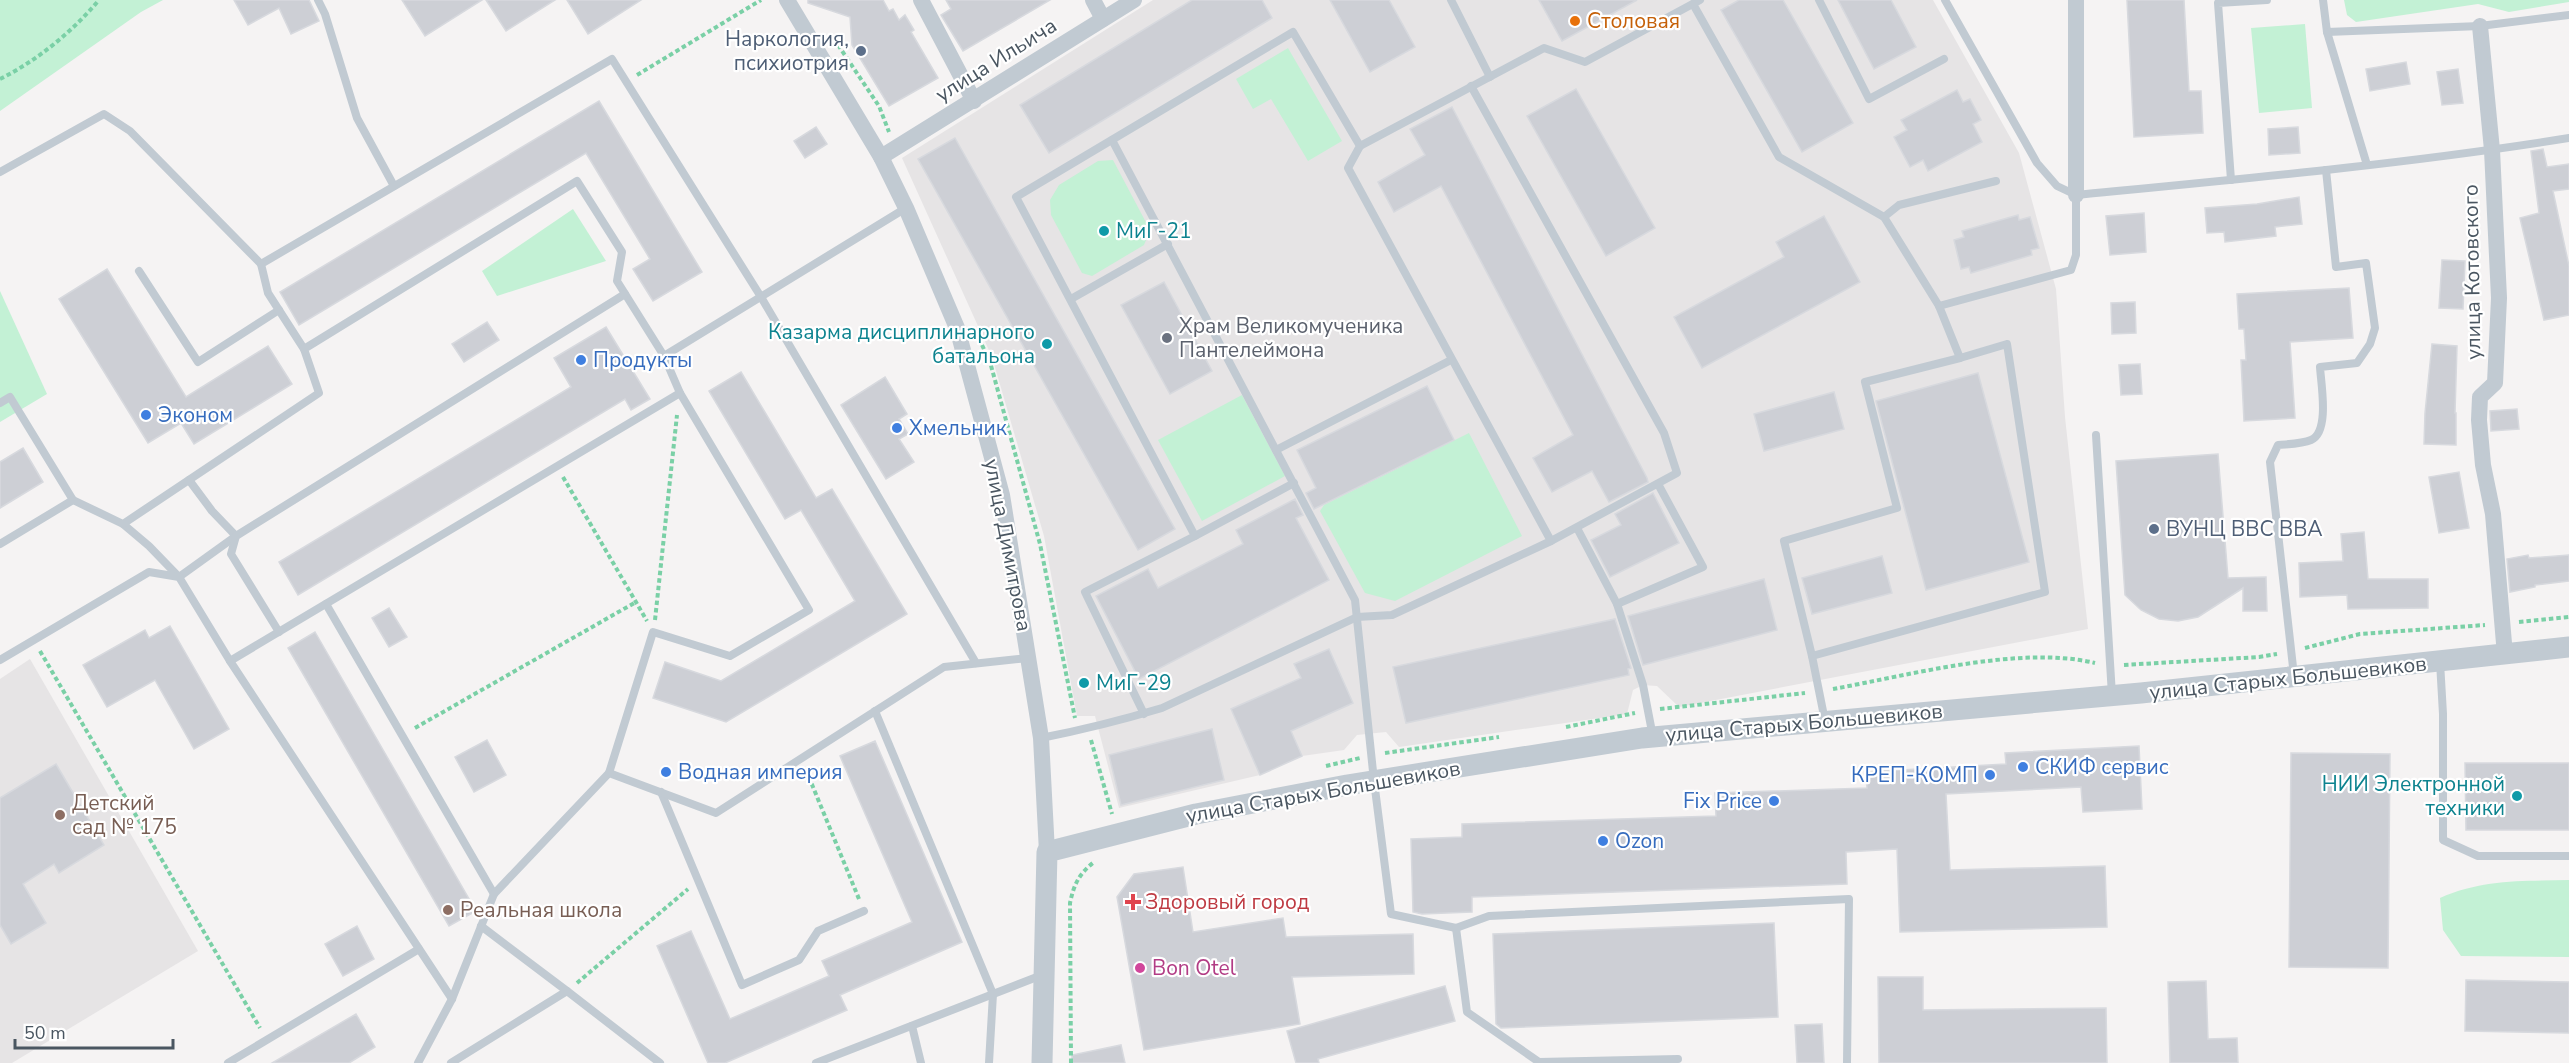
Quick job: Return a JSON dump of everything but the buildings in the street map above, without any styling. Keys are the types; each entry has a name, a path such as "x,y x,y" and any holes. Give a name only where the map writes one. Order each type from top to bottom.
{"street":[{"name":"улица Димитрова","path":"787,0 881,157 906,208 957,328 1002,495 1041,738 1047,852 1042,1063"},
{"path":"921,0 974,101"},
{"path":"1093,0 1103,19"},
{"name":"улица Ильича","path":"881,157 1134,0"},
{"path":"2076,0 2076,195"},
{"name":"улица Котовского","path":"2480,26 2492,150 2499,298 2495,383 2480,397 2479,420 2483,465 2493,514 2505,655"},
{"name":"улица Старых Большевиков","path":"1047,852 1196,814 1374,781 1653,737 2112,695 2569,647"}],"lane":[{"path":"318,0 325,14 357,118 394,186"},
{"path":"1451,0 1490,77"},
{"path":"1819,0 1869,99 1944,59"},
{"path":"1945,0 2037,163 2057,186 2076,195 2326,170 2492,150 2569,138"},
{"path":"2231,180 2218,3 2267,0"},
{"path":"2324,0 2327,32 2367,165"},
{"path":"1551,541 1348,168 1360,146 1544,48 1585,62 1696,2 1779,157 1884,217 1939,306 1960,358"},
{"path":"2327,32 2480,26 2569,15"},
{"path":"1195,536 1016,197 1293,32 1360,146"},
{"path":"261,264 612,59 761,297 976,663"},
{"path":"1041,738 1099,727 1162,708 1357,617 1392,615 1551,541 1677,473 1664,433 1471,87"},
{"path":"0,172 104,114 130,131 261,264 268,293 304,349 320,393 123,524"},
{"path":"1112,140 1355,600 1391,914 1456,928 1489,916 1849,899 1847,1063"},
{"path":"2294,677 2270,462 2278,445 2313,440 2321,430 2323,418 2320,367 2357,363 2370,344 2375,328 2366,263 2336,267 2326,170"},
{"path":"304,349 577,181 622,252 616,281 664,356 680,393 809,610 730,656 653,632 609,773 494,894 452,999 418,1063"},
{"path":"1884,217 1899,205 1996,181"},
{"path":"1939,306 2071,270 2076,255 2076,195"},
{"path":"664,356 906,208"},
{"path":"1071,299 1168,244"},
{"path":"140,271 198,362 279,310"},
{"path":"0,660 149,572 179,577 236,536 625,294"},
{"path":"1812,656 2045,592 2007,344 1865,382 1897,508 1784,541 1825,721"},
{"path":"1276,450 1451,360"},
{"path":"230,661 680,393"},
{"path":"0,403 10,397 73,500 123,524 149,546 179,577 230,661 452,999"},
{"path":"2096,435 2112,695"},
{"path":"189,480 212,511 236,536"},
{"path":"1144,714 1085,592 1293,483"},
{"path":"1617,604 1703,567 1658,484"},
{"path":"0,544 73,500"},
{"path":"1577,528 1617,604 1643,685 1653,737"},
{"path":"236,536 231,554 279,632"},
{"path":"326,604 494,894"},
{"path":"609,773 716,813 944,667 1028,658"},
{"path":"2440,662 2443,714 2443,840 2478,856 2569,856"},
{"path":"875,711 993,994 988,1063"},
{"path":"661,792 742,985 799,960 818,931 864,911"},
{"path":"481,927 660,1063"},
{"path":"1456,928 1467,1012 1539,1062 1678,1059"},
{"path":"228,1063 419,949"},
{"path":"816,1063 1045,974"},
{"path":"451,1063 567,991"},
{"path":"912,1026 921,1063"}],"path":[{"path":"0,78 47,49 78,25 99,0"},
{"path":"626,82 761,0"},
{"path":"653,632 680,393"},
{"path":"557,466 653,632"},
{"path":"402,736 636,603"},
{"path":"33,640 267,1040"},
{"path":"801,758 864,911"},
{"path":"1071,1063 1070,903 1074,885 1081,873 1101,858"},
{"path":"567,991 698,880"}],"shaded area":[{"path":"1153,0 1933,0 2019,153 2056,289 2065,417 2088,629 1679,707 1657,686 1643,685 1633,690 1627,714 1399,747 1386,732 1357,735 1344,750 1302,756 1260,775 1119,808 1095,716 1077,716 1044,536 992,357 902,158"},
{"name":"Детский сад № 175","path":"30,659 198,951 12,1063 0,1063 0,679"}],"green space":[{"path":"0,0 163,0 141,12 0,111"},
{"path":"2344,0 2569,0 2569,2 2509,12 2478,4 2356,22 2347,15"},
{"path":"2305,24 2312,108 2259,113 2251,28"},
{"path":"1288,48 1342,141 1308,161 1271,99 1253,109 1236,79"},
{"path":"1113,160 1150,230 1144,245 1092,276 1082,273 1051,215 1050,200 1059,185 1098,161"},
{"path":"573,209 606,261 497,296 482,271"},
{"path":"0,291 47,394 0,422"},
{"path":"1242,395 1285,476 1202,521 1158,440"},
{"path":"1469,433 1522,536 1395,601 1365,593 1320,511 1324,505"},
{"path":"2569,880 2569,957 2461,956 2443,930 2440,898 2487,884"}],"place":[{"name":"Столовая","path":"1575,21"},
{"name":"Наркология, психиотрия","path":"861,51"},
{"name":"МиГ-21","path":"1104,231"},
{"name":"Храм Великомученика Пантелеймона","path":"1167,338"},
{"name":"Казарма дисциплинарного батальона","path":"1047,344"},
{"name":"Продукты","path":"581,360"},
{"name":"Эконом","path":"146,415"},
{"name":"Хмельник","path":"897,428"},
{"name":"ВУНЦ ВВС ВВА","path":"2154,529"},
{"name":"МиГ-29","path":"1084,683"},
{"name":"СКИФ сервис","path":"2023,767"},
{"name":"Водная империя","path":"666,772"},
{"name":"КРЕП-КОМП","path":"1990,775"},
{"name":"НИИ Электронной техники","path":"2517,796"},
{"name":"Fix Price","path":"1774,801"},
{"name":"Детский сад № 175","path":"60,815"},
{"name":"Ozon","path":"1603,841"},
{"name":"Здоровый город","path":"1133,902"},
{"name":"Реальная школа","path":"448,910"},
{"name":"Bon Otel","path":"1140,968"}]}
